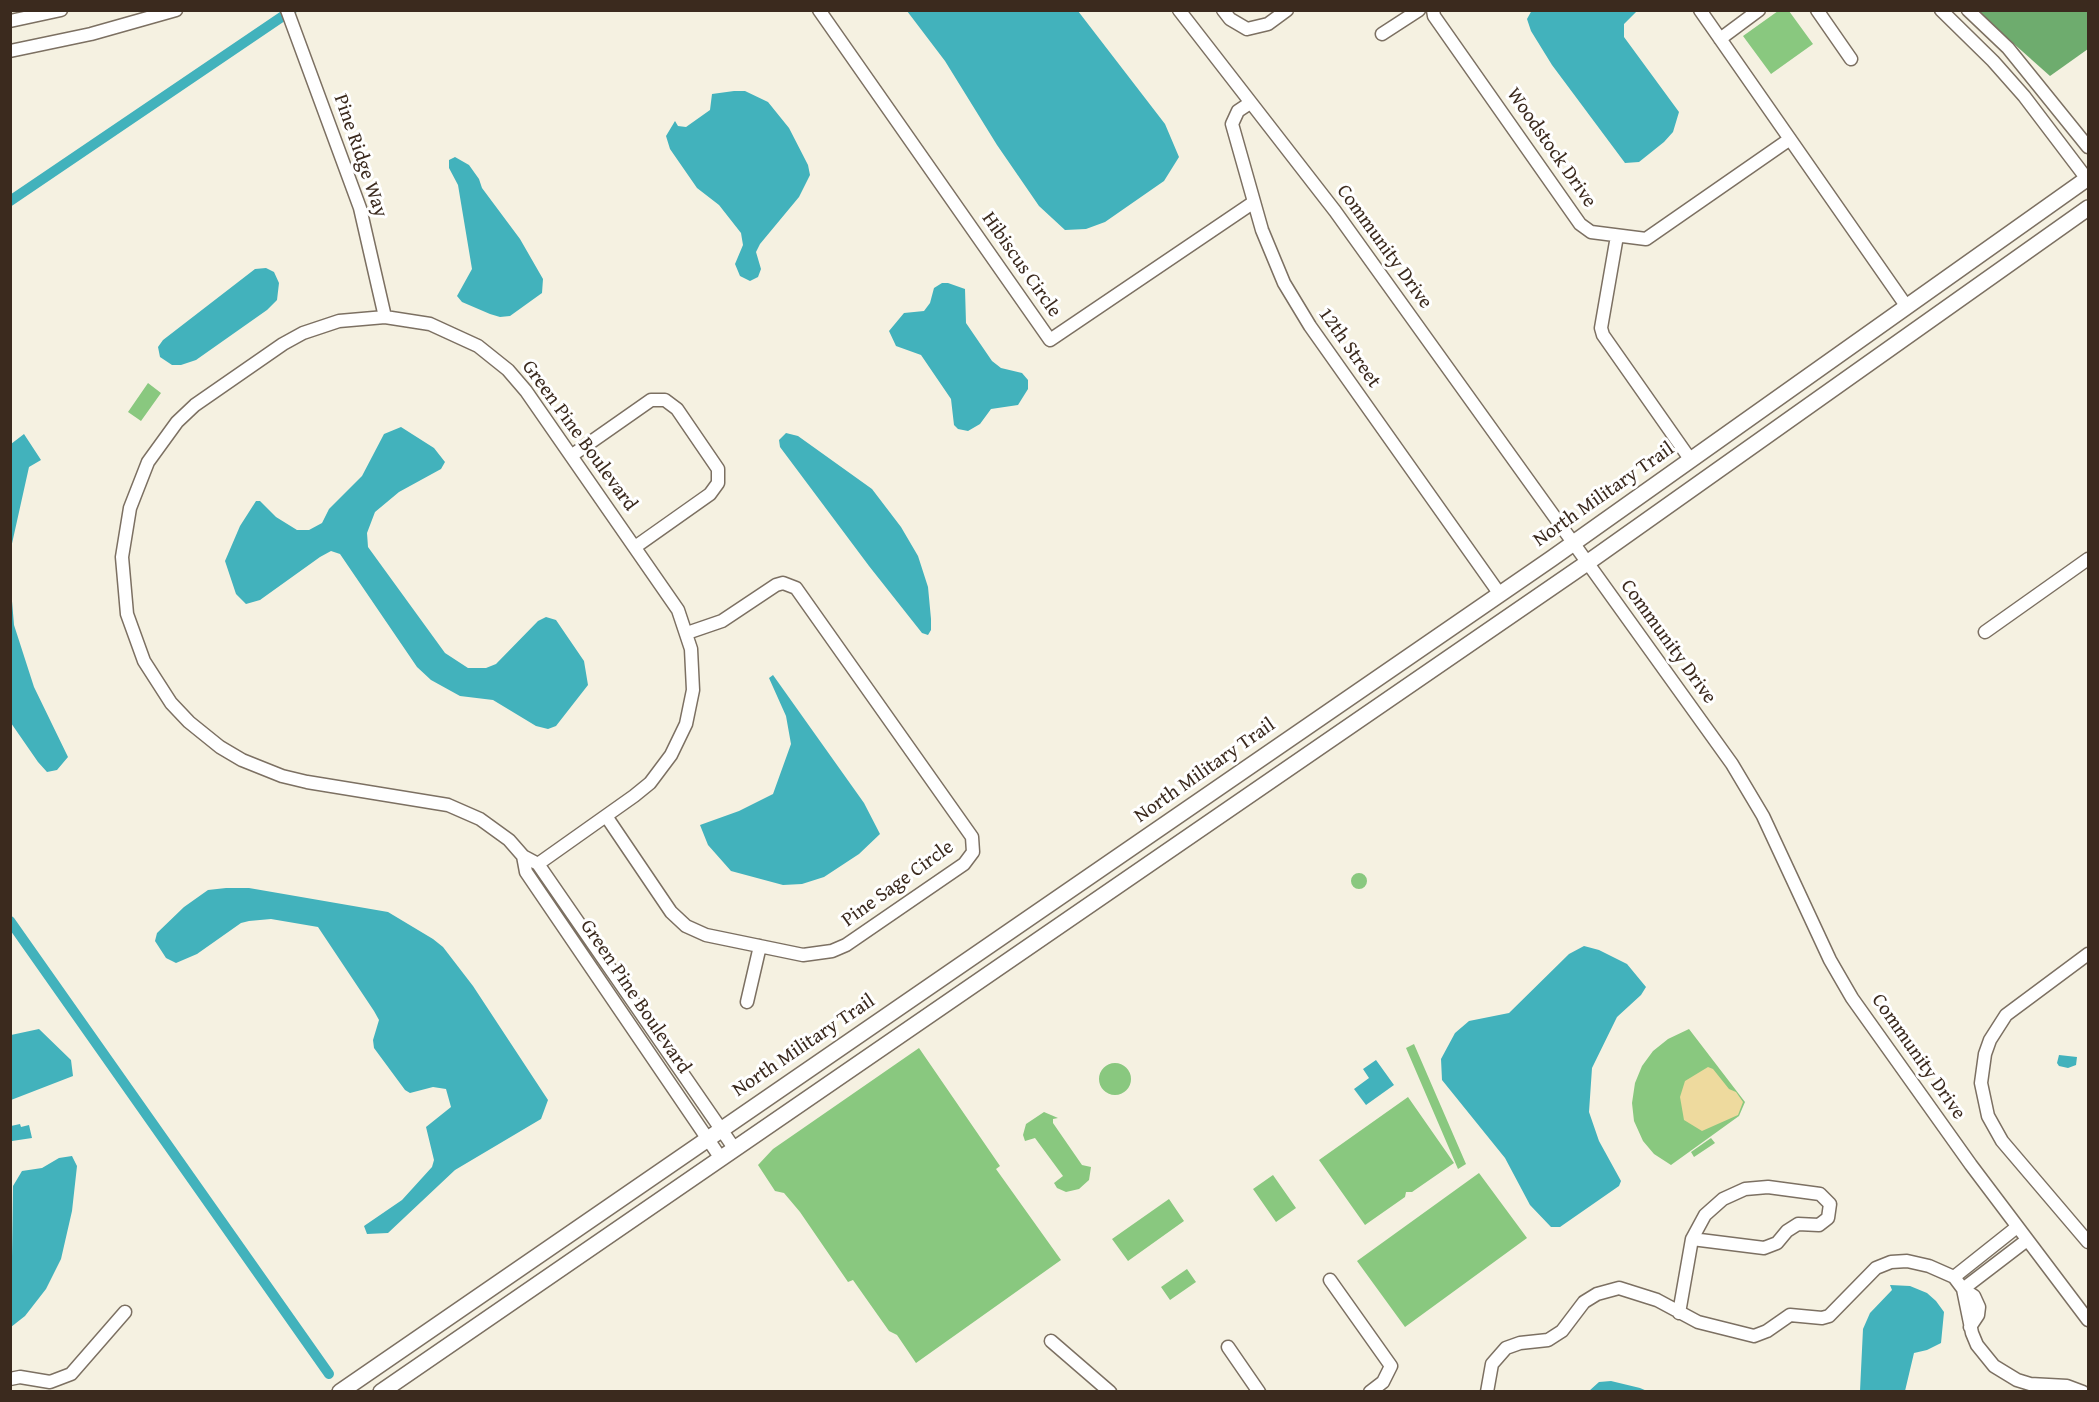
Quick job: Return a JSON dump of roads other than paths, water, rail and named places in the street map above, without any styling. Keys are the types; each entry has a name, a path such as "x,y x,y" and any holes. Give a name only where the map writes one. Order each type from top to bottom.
{"main road":[{"name":"North Military Trail","path":"340,1392 1574,543 2088,179"},
{"path":"381,1392 1587,563 2087,208"},
{"path":"1923,325 1922,310 1928,291"},
{"path":"1897,344 1907,325 1906,308"},
{"path":"1146,837 1160,857"}],"street":[{"path":"10,21 61,10"},
{"path":"10,51 135,23 176,10"},
{"name":"Pine Ridge Way","path":"287,10 360,208 385,317"},
{"name":"Hibiscus Circle","path":"819,10 1050,340 1254,202"},
{"name":"Community Drive","path":"1179,10 1335,211 1732,764 1763,816 1830,960 1852,998 1901,1069 2088,1320"},
{"path":"1223,10 1238,24 1248,29 1268,24 1287,10"},
{"path":"1382,34 1419,10"},
{"name":"Woodstock Drive","path":"1433,10 1434,16 1580,224 1591,232 1639,240 1652,236 1790,139"},
{"path":"1700,10 1906,308"},
{"path":"1720,39 1760,10"},
{"path":"1817,10 1851,59"},
{"path":"1941,10 1993,61 2024,96 2088,179"},
{"path":"1968,10 2008,48 2088,147"},
{"name":"12th Street","path":"1250,103 1238,111 1232,124 1272,257 1298,308 1499,593"},
{"path":"1617,236 1601,328 1603,335 1690,459"},
{"name":"Green Pine Boulevard","path":"537,864 650,783 668,761 681,737 693,690 693,669 687,633 671,598 518,381 478,346 430,324 385,317 339,321 303,333 208,395 177,422 148,462 130,508 122,557 127,614 140,653 156,682 189,722 220,747 250,764 282,776 448,805 492,827 523,856 537,864 714,1133 720,1157"},
{"path":"571,456 651,400 665,400 677,409 718,469 718,483 710,494 635,547"},
{"path":"1985,632 2088,559"},
{"name":"Pine Sage Circle","path":"606,816 681,922 699,933 803,955 846,945 964,864 973,852 972,837 796,588 790,585 776,585 722,621 687,633"},
{"name":"Green Pine Boulevard","path":"523,856 526,872 714,1133 734,1148"},
{"path":"747,1002 760,946"},
{"path":"2088,954 2006,1015 1990,1040 1983,1061 1981,1083 1986,1109 2002,1142 2088,1242"},
{"path":"1679,1313 1692,1239 1710,1209 1723,1199 1745,1189 1768,1187 1820,1194 1830,1204 1828,1218 1819,1225 1805,1223 1792,1227 1771,1246 1764,1248 1692,1239"},
{"path":"1953,1277 2017,1227"},
{"path":"1963,1289 2027,1240"},
{"path":"1487,1392 1489,1370 1500,1352 1520,1342 1541,1341 1556,1336 1578,1307 1597,1294 1626,1289 1657,1300 1679,1313 1722,1330 1754,1336 1767,1331 1791,1315 1822,1318 1828,1316 1870,1273 1891,1262 1914,1262 1953,1277 1963,1289 1974,1296 1979,1307 1978,1316 1970,1327 1985,1357 2005,1374 2030,1384 2067,1386 2083,1392"},
{"path":"1330,1280 1391,1366 1383,1382 1370,1392"},
{"path":"10,1379 20,1377 50,1382 71,1374 125,1312"},
{"path":"1051,1341 1110,1392"},
{"path":"1228,1347 1259,1392"}],"water":[{"path":"1532,10 1637,11 1624,24 1624,37 1679,112 1673,132 1664,142 1639,162 1625,163 1552,65 1531,31 1527,19"},
{"path":"907,11 1078,11 1165,124 1179,157 1164,181 1105,222 1086,229 1065,230 1039,206 997,145 945,61"},
{"path":"745,91 768,102 789,128 808,165 810,175 799,197 760,244 756,252 761,269 758,277 750,281 740,276 735,264 743,245 741,233 719,205 697,188 670,149 666,136 675,121 678,126 686,127 710,110 712,94"},
{"path":"455,157 469,165 479,179 482,188 520,239 543,279 542,293 510,316 500,317 490,314 462,302 457,296 472,269 458,185 449,168 449,160"},
{"path":"266,268 274,272 279,283 277,300 267,310 196,360 181,365 172,365 160,357 158,347 163,340 255,269"},
{"path":"942,283 965,289 966,323 992,361 1001,368 1022,373 1028,380 1028,389 1018,405 991,409 980,424 968,431 958,429 954,425 951,399 921,355 896,346 889,331 904,313 924,311 930,303 934,288"},
{"path":"401,427 434,448 445,462 441,469 399,492 375,512 367,533 368,547 445,653 468,668 486,668 496,664 538,621 546,617 556,620 584,661 588,685 556,726 548,729 536,726 493,700 460,696 431,680 417,667 340,554 331,551 320,557 260,600 246,604 236,594 225,561 240,526 256,501 260,501 276,517 297,530 309,530 322,523 329,509 362,476 384,434"},
{"path":"786,433 798,436 872,489 901,527 918,556 928,587 931,630 928,635 922,633 869,566 780,447 779,440"},
{"path":"24,434 41,460 29,467 11,548 11,444"},
{"path":"11,589 14,625 34,687 68,757 57,770 47,772 11,723"},
{"path":"773,675 864,803 880,834 859,854 824,877 802,884 783,885 731,871 708,845 700,825 739,811 773,794 791,744 786,716 769,678"},
{"path":"249,888 388,912 433,939 443,947 473,986 548,1100 541,1119 455,1170 388,1233 367,1234 364,1226 402,1200 432,1167 434,1160 426,1127 451,1107 446,1089 433,1087 410,1093 405,1090 374,1048 373,1040 379,1020 318,927 271,919 249,921 241,923 197,954 176,963 166,958 155,941 157,933 184,907 208,890"},
{"path":"1584,946 1599,950 1627,964 1646,987 1641,995 1617,1017 1592,1068 1589,1112 1599,1141 1621,1181 1619,1186 1560,1227 1551,1227 1530,1205 1505,1158 1442,1080 1441,1059 1455,1033 1469,1021 1509,1013 1569,954"},
{"path":"39,1029 71,1060 73,1076 11,1100 11,1035"},
{"path":"2059,1055 2077,1057 2076,1065 2068,1068 2059,1066 2057,1063"},
{"path":"1376,1060 1394,1085 1366,1105 1354,1089 1369,1078 1363,1069"},
{"path":"20,1124 21,1127 29,1125 32,1138 12,1141 11,1126"},
{"path":"72,1156 77,1166 72,1211 61,1259 46,1289 25,1316 11,1327 13,1186 22,1171 42,1168 59,1158"},
{"path":"1890,1285 1910,1286 1927,1293 1936,1301 1944,1312 1941,1343 1914,1353 1905,1391 1860,1391 1863,1329 1870,1313 1892,1290"},
{"path":"1611,1381 1647,1391 1589,1391 1599,1382"}],"waterway":[{"path":"10,201 292,10"},
{"path":"10,921 329,1374"}]}
